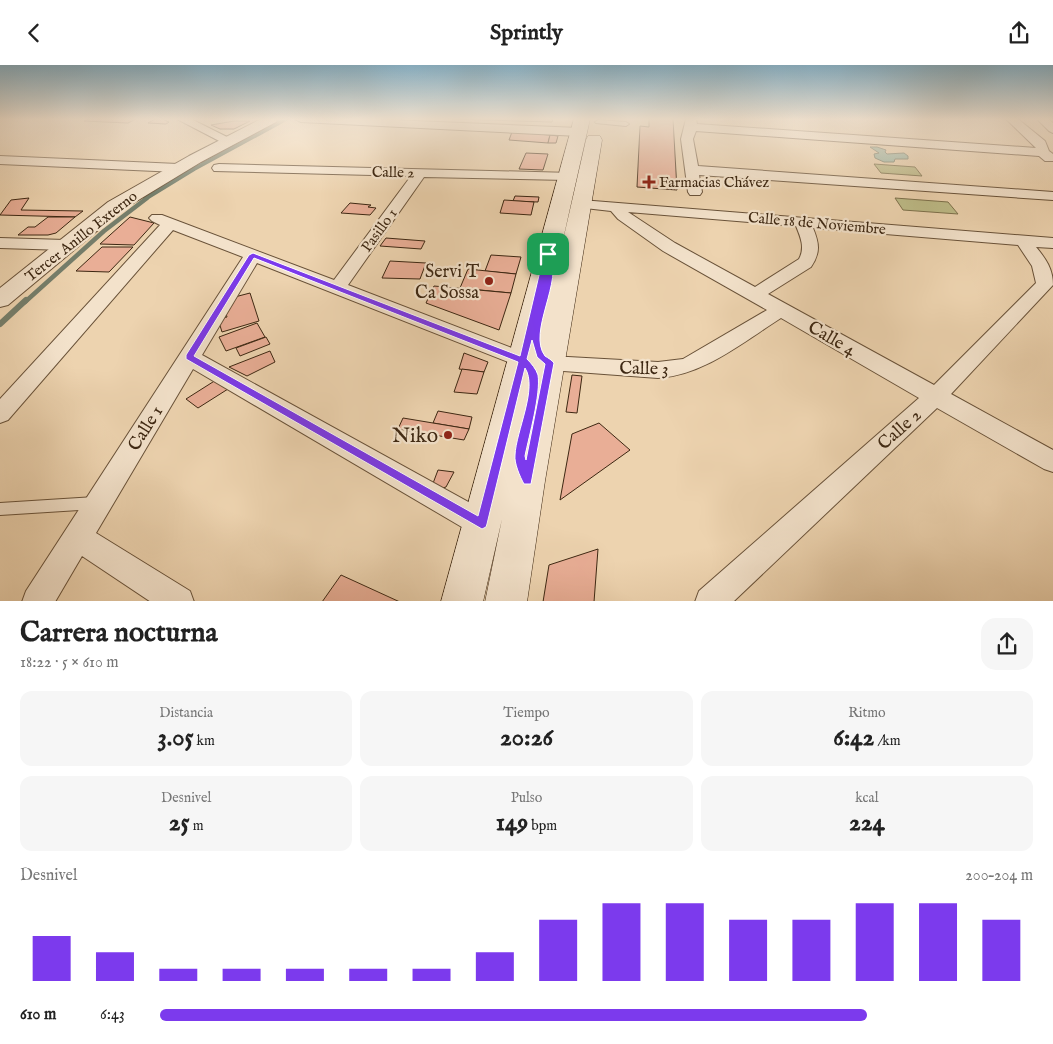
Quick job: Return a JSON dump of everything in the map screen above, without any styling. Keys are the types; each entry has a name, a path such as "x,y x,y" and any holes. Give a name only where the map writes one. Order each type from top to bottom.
{"main road":[{"path":"506,601 527,481 520,456 534,388 530,367 536,362 548,254 567,176 582,144"},
{"path":"462,601 482,524 536,362 581,201 586,144"},
{"path":"567,176 582,181 579,194 581,201"}],"street":[{"name":"Tercer Anillo Externo","path":"0,300 115,206 222,144"},
{"path":"688,144 695,191"},
{"path":"914,144 1043,152 1053,160"},
{"path":"1041,144 1043,152"},
{"path":"0,160 178,168"},
{"name":"Calle 2","path":"219,168 567,176"},
{"path":"692,170 1053,196"},
{"name":"Pasillo 1","path":"337,288 421,173"},
{"name":"Calle 18 de Noviembre","path":"581,201 616,207 1053,243"},
{"name":"Calle 4","path":"616,207 623,216 669,247 756,294 1053,463"},
{"name":"Calle 3","path":"0,414 164,221 536,362 658,370 675,369 691,364 782,309"},
{"path":"756,294 805,263 810,257 813,249 802,221"},
{"name":"Calle 2","path":"710,601 936,396 1045,284 1045,273 1040,262 1023,241"},
{"path":"0,243 65,245"},
{"name":"Calle 1","path":"36,601 253,255"},
{"path":"190,357 482,524"},
{"path":"77,537 179,601"}],"lane":[{"path":"0,509 99,502"}],"shaded area":[{"path":"870,147 886,150 887,154 904,153 908,156 908,159 895,159 894,162 884,162 875,158 874,154 879,153"},
{"path":"874,164 915,167 922,176 881,173"},
{"path":"895,198 948,202 958,214 903,210"}],"building":[{"path":"639,144 674,144 677,190 637,187"},
{"path":"526,153 548,154 543,170 519,169"},
{"path":"515,196 539,197 538,202 513,201"},
{"path":"29,198 21,210 83,211 75,217 0,215 11,200"},
{"path":"504,200 534,202 531,215 500,213"},
{"path":"350,203 371,205 368,207 376,208 370,215 341,213"},
{"path":"48,217 75,217 56,233 48,235 18,235 28,227 35,227"},
{"path":"130,217 154,223 134,245 100,244"},
{"path":"386,238 425,241 421,249 380,246"},
{"path":"102,247 133,247 109,272 76,271"},
{"path":"491,255 521,257 516,274 485,271"},
{"path":"390,261 426,263 420,279 382,278"},
{"name":"Servi T Ca Sossa","path":"468,269 516,274 511,293 460,288"},
{"path":"434,286 511,293 499,330 426,303"},
{"path":"250,293 259,321 222,332 218,319 227,317 225,310 227,299"},
{"path":"257,323 265,337 226,351 219,337"},
{"path":"266,337 270,344 240,356 236,348"},
{"path":"270,351 275,362 247,376 229,367"},
{"path":"464,353 488,362 484,372 459,369"},
{"path":"462,369 484,372 477,394 454,392"},
{"path":"572,375 582,376 577,413 566,412"},
{"path":"216,380 228,389 198,408 186,399"},
{"path":"438,411 472,417 469,429 433,423"},
{"name":"Niko","path":"403,418 469,429 464,440 398,429"},
{"path":"599,423 630,450 560,500 572,434"},
{"path":"438,470 454,472 446,487 436,490 432,486"},
{"path":"598,549 594,601 543,601 549,565"},
{"path":"341,575 398,601 323,601"}],"waterway":[{"path":"145,199 240,144"},
{"path":"25,302 104,231 147,198"},
{"path":"0,324 26,300"}],"place":[{"name":"Farmacias Chávez","path":"649,182"},
{"name":"Servi T Ca Sossa","path":"489,281"},
{"name":"Niko","path":"448,435"}],"route":[{"path":"548,254 523,360 253,255 190,357 482,524 523,360 530,367 534,388 520,456 527,481 550,363 542,357 537,348 536,339 552,265 548,254"}]}
